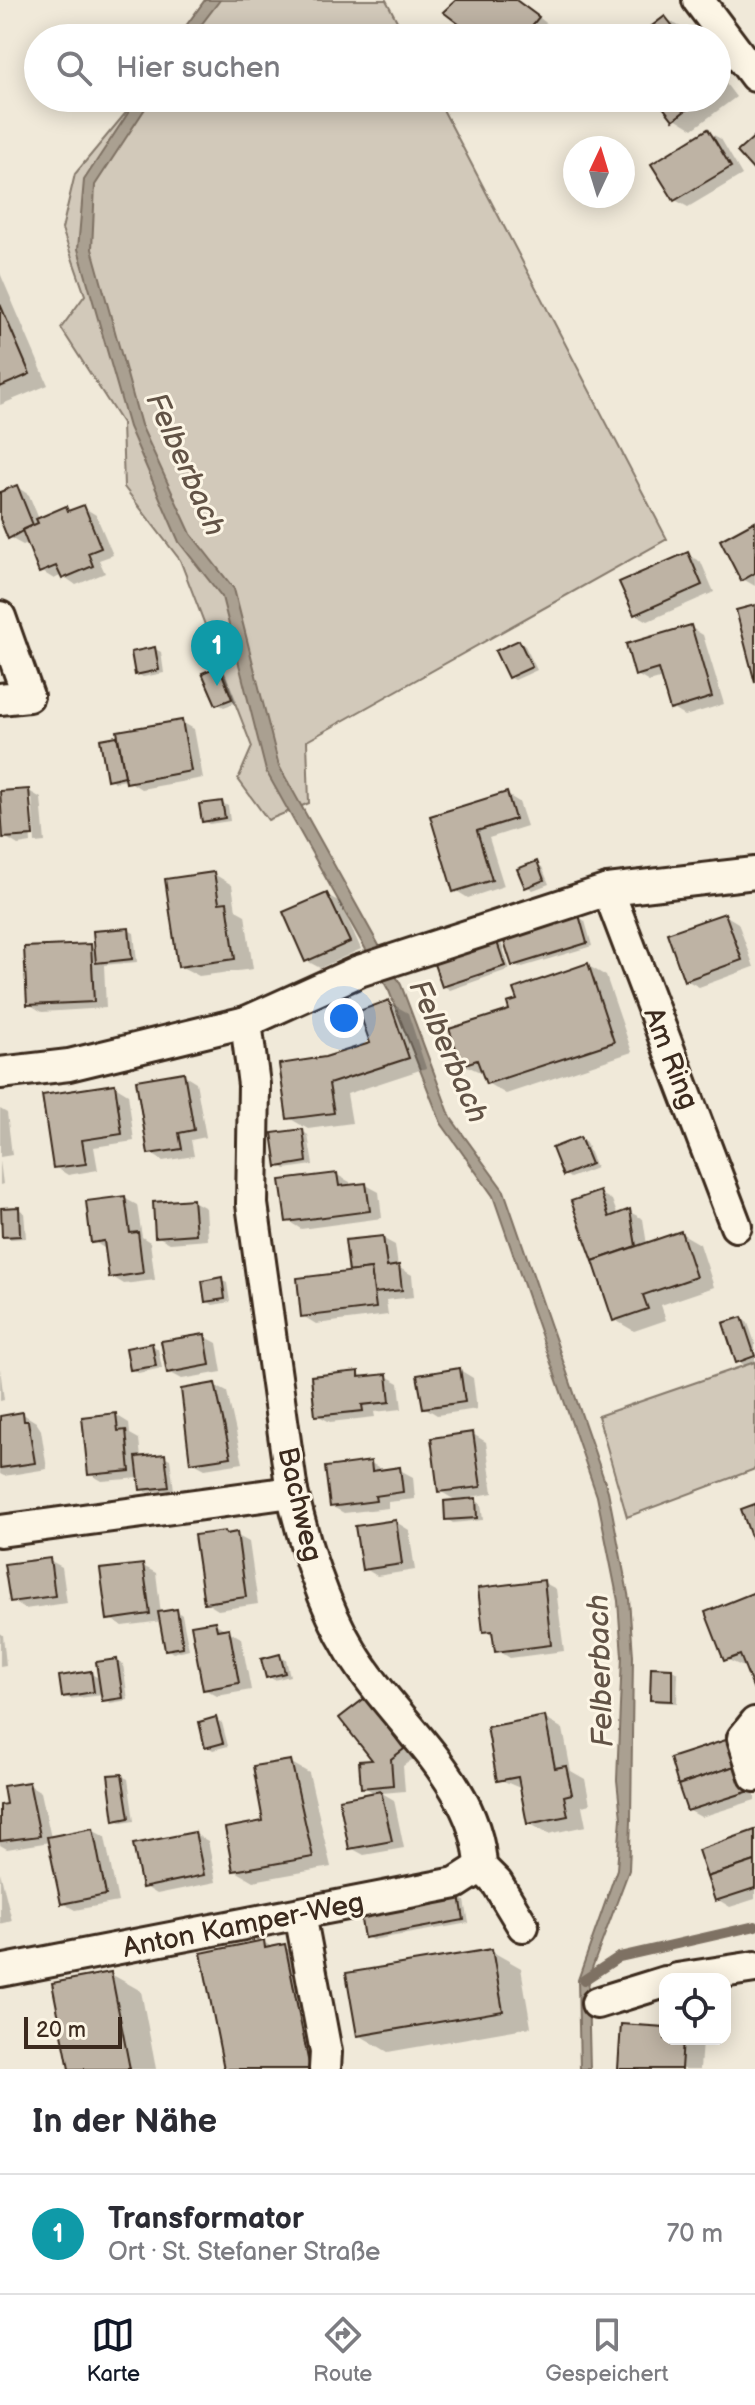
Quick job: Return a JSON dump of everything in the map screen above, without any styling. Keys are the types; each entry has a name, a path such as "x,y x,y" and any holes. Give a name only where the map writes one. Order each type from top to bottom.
{"street":[{"path":"698,0 716,24"},
{"path":"731,44 755,76"},
{"path":"0,617 28,696 0,699"},
{"path":"0,1073 69,1065 246,1022 384,963 608,890 755,873"},
{"name":"Am Ring","path":"608,890 736,1226"},
{"name":"Bachweg","path":"246,1022 254,1085 252,1204 292,1492 312,1561 348,1647 442,1771 480,1847 481,1867 497,1883 523,1926"},
{"path":"0,1531 292,1492"},
{"path":"755,1723 743,1738 755,1776"},
{"name":"Anton Kamper-Weg","path":"0,1971 456,1883 481,1867"},
{"path":"300,1914 326,2052 325,2069"},
{"path":"716,1973 755,1967"},
{"path":"597,2003 659,1984"}],"shaded area":[{"path":"205,0 386,0 399,24 189,24"},
{"path":"205,0 220,0 202,24 187,24"},
{"path":"126,112 444,112 667,539 307,741 309,803 268,820 238,779 252,747 180,560 124,487 122,423 61,328 85,295 62,229 75,174"},
{"path":"129,112 143,112 95,185 92,249 141,425 191,534 234,589 279,766 401,985 451,1118 504,1191 608,1491 629,1599 633,1656 631,1821 629,1870 592,1968 588,1987 590,2069 580,2069 578,1980 617,1869 621,1818 617,1780 622,1656 618,1601 597,1496 493,1196 441,1123 389,991 266,771 222,597 179,542 129,427 78,249 84,180"},
{"path":"755,1362 755,1469 627,1517 598,1416"}],"building":[{"path":"456,0 516,0 539,17 533,24 459,24 443,12"},
{"path":"665,16 671,24 654,24"},
{"path":"667,112 684,112 673,120"},
{"path":"708,129 731,167 674,201 651,164"},
{"path":"755,136 755,172 737,152"},
{"path":"0,304 30,374 0,387"},
{"path":"17,485 33,525 8,539 0,519 0,492"},
{"path":"84,505 101,548 88,553 93,566 62,579 56,566 39,573 22,530 38,523 36,519 66,506 68,511"},
{"path":"755,521 755,573 741,581 720,540"},
{"path":"688,552 702,585 634,615 619,582"},
{"path":"755,605 755,683 736,610"},
{"path":"691,625 712,697 670,710 658,669 635,676 626,644"},
{"path":"519,640 532,667 508,678 495,651"},
{"path":"155,647 159,670 135,675 131,652"},
{"path":"219,666 232,699 216,705 202,673"},
{"path":"182,720 191,771 126,783 117,731"},
{"path":"117,736 125,776 107,780 100,739"},
{"path":"29,789 33,836 3,838 0,791"},
{"path":"507,792 515,819 477,831 492,880 453,892 430,816"},
{"path":"222,801 225,818 202,822 199,804"},
{"path":"537,861 544,880 525,888 517,869"},
{"path":"214,872 219,903 227,902 235,959 178,967 165,879"},
{"path":"327,893 350,942 305,962 283,912"},
{"path":"725,913 742,960 684,981 667,933"},
{"path":"579,915 587,943 512,966 503,938"},
{"path":"129,928 132,959 96,963 93,931"},
{"path":"496,939 505,966 442,987 433,961"},
{"path":"91,944 94,1002 27,1005 24,947"},
{"path":"588,963 614,1042 486,1084 477,1060 462,1065 449,1029 509,1010 507,1003 517,1000 513,989"},
{"path":"389,1000 409,1058 329,1084 334,1113 287,1119 279,1064 325,1057 370,1043 359,1011"},
{"path":"184,1072 194,1130 179,1133 182,1149 148,1154 136,1080"},
{"path":"115,1084 122,1134 82,1140 86,1164 53,1168 42,1095"},
{"path":"303,1129 307,1162 277,1167 272,1133"},
{"path":"580,1137 591,1164 563,1176 552,1148"},
{"path":"337,1173 339,1186 366,1183 370,1211 286,1222 280,1180"},
{"path":"600,1191 609,1217 630,1209 636,1246 593,1261 571,1201"},
{"path":"125,1196 130,1233 138,1232 143,1273 109,1278 104,1241 91,1243 86,1201"},
{"path":"193,1199 196,1234 155,1237 153,1202"},
{"path":"19,1207 20,1236 2,1237 1,1208"},
{"path":"681,1231 696,1277 643,1295 648,1309 613,1321 593,1261"},
{"path":"383,1236 387,1267 399,1265 402,1290 374,1293 371,1269 349,1272 345,1240"},
{"path":"371,1269 376,1308 301,1317 297,1278"},
{"path":"222,1277 225,1299 205,1302 202,1281"},
{"path":"742,1317 755,1356 736,1363 723,1323"},
{"path":"205,1334 210,1365 167,1373 161,1341"},
{"path":"152,1343 156,1366 130,1370 126,1348"},
{"path":"460,1368 465,1402 423,1408 417,1375"},
{"path":"359,1371 359,1377 387,1374 390,1402 362,1405 363,1411 315,1416 311,1376"},
{"path":"215,1383 231,1457 190,1463 181,1389"},
{"path":"23,1412 24,1421 28,1421 35,1463 0,1468 0,1416"},
{"path":"116,1413 118,1431 126,1430 130,1471 88,1475 82,1417"},
{"path":"473,1432 481,1487 438,1492 431,1438"},
{"path":"165,1454 169,1487 140,1490 136,1457"},
{"path":"371,1461 372,1471 400,1467 403,1492 375,1496 376,1501 330,1507 325,1467"},
{"path":"476,1498 477,1518 445,1520 444,1501"},
{"path":"755,1504 755,1548 741,1509"},
{"path":"396,1520 402,1564 362,1570 355,1526"},
{"path":"225,1531 226,1534 237,1532 246,1597 204,1603 194,1535"},
{"path":"50,1558 55,1596 10,1602 4,1564"},
{"path":"143,1564 150,1614 107,1620 100,1569"},
{"path":"544,1580 551,1645 495,1652 492,1631 483,1632 478,1588"},
{"path":"755,1592 754,1690 740,1655 724,1661 705,1612"},
{"path":"177,1609 183,1647 165,1650 158,1612"},
{"path":"215,1621 217,1630 229,1628 239,1683 203,1690 191,1625"},
{"path":"280,1654 285,1673 266,1678 261,1659"},
{"path":"117,1659 123,1698 102,1701 96,1662"},
{"path":"651,1667 672,1668 672,1701 650,1700"},
{"path":"91,1671 94,1692 62,1697 59,1676"},
{"path":"365,1698 404,1749 391,1759 393,1785 361,1788 359,1761 372,1760 339,1718"},
{"path":"545,1716 555,1768 566,1766 572,1794 564,1796 568,1816 527,1824 518,1777 497,1781 487,1727"},
{"path":"216,1717 223,1743 205,1748 199,1722"},
{"path":"732,1738 741,1764 678,1785 670,1758"},
{"path":"291,1760 313,1857 233,1871 225,1828 263,1821 253,1766"},
{"path":"741,1764 750,1791 687,1811 678,1785"},
{"path":"122,1774 129,1818 114,1821 108,1775"},
{"path":"29,1782 40,1836 0,1841 0,1805 6,1804 3,1786"},
{"path":"381,1791 392,1841 349,1849 339,1799"},
{"path":"93,1828 106,1895 61,1904 47,1837"},
{"path":"755,1830 755,1861 707,1877 698,1850"},
{"path":"195,1832 204,1875 142,1888 133,1844"},
{"path":"755,1861 755,1888 715,1901 707,1877"},
{"path":"460,1895 464,1920 364,1938 360,1914"},
{"path":"264,1940 265,1948 285,1944 310,2069 224,2069 201,1953"},
{"path":"492,1949 503,2011 357,2036 346,1973"},
{"path":"111,1972 130,2069 69,2069 52,1983"},
{"path":"621,2024 659,2027 659,2045 683,2045 681,2069 618,2069"}],"waterway":[{"path":"584,1980 619,1957 755,1926"}],"place":[{"name":"Transformator","path":"217,686"}],"water label":[{"name":"Felberbach","path":"186,464"},
{"name":"Felberbach","path":"449,1051"},
{"name":"Felberbach","path":"600,1671"}]}
